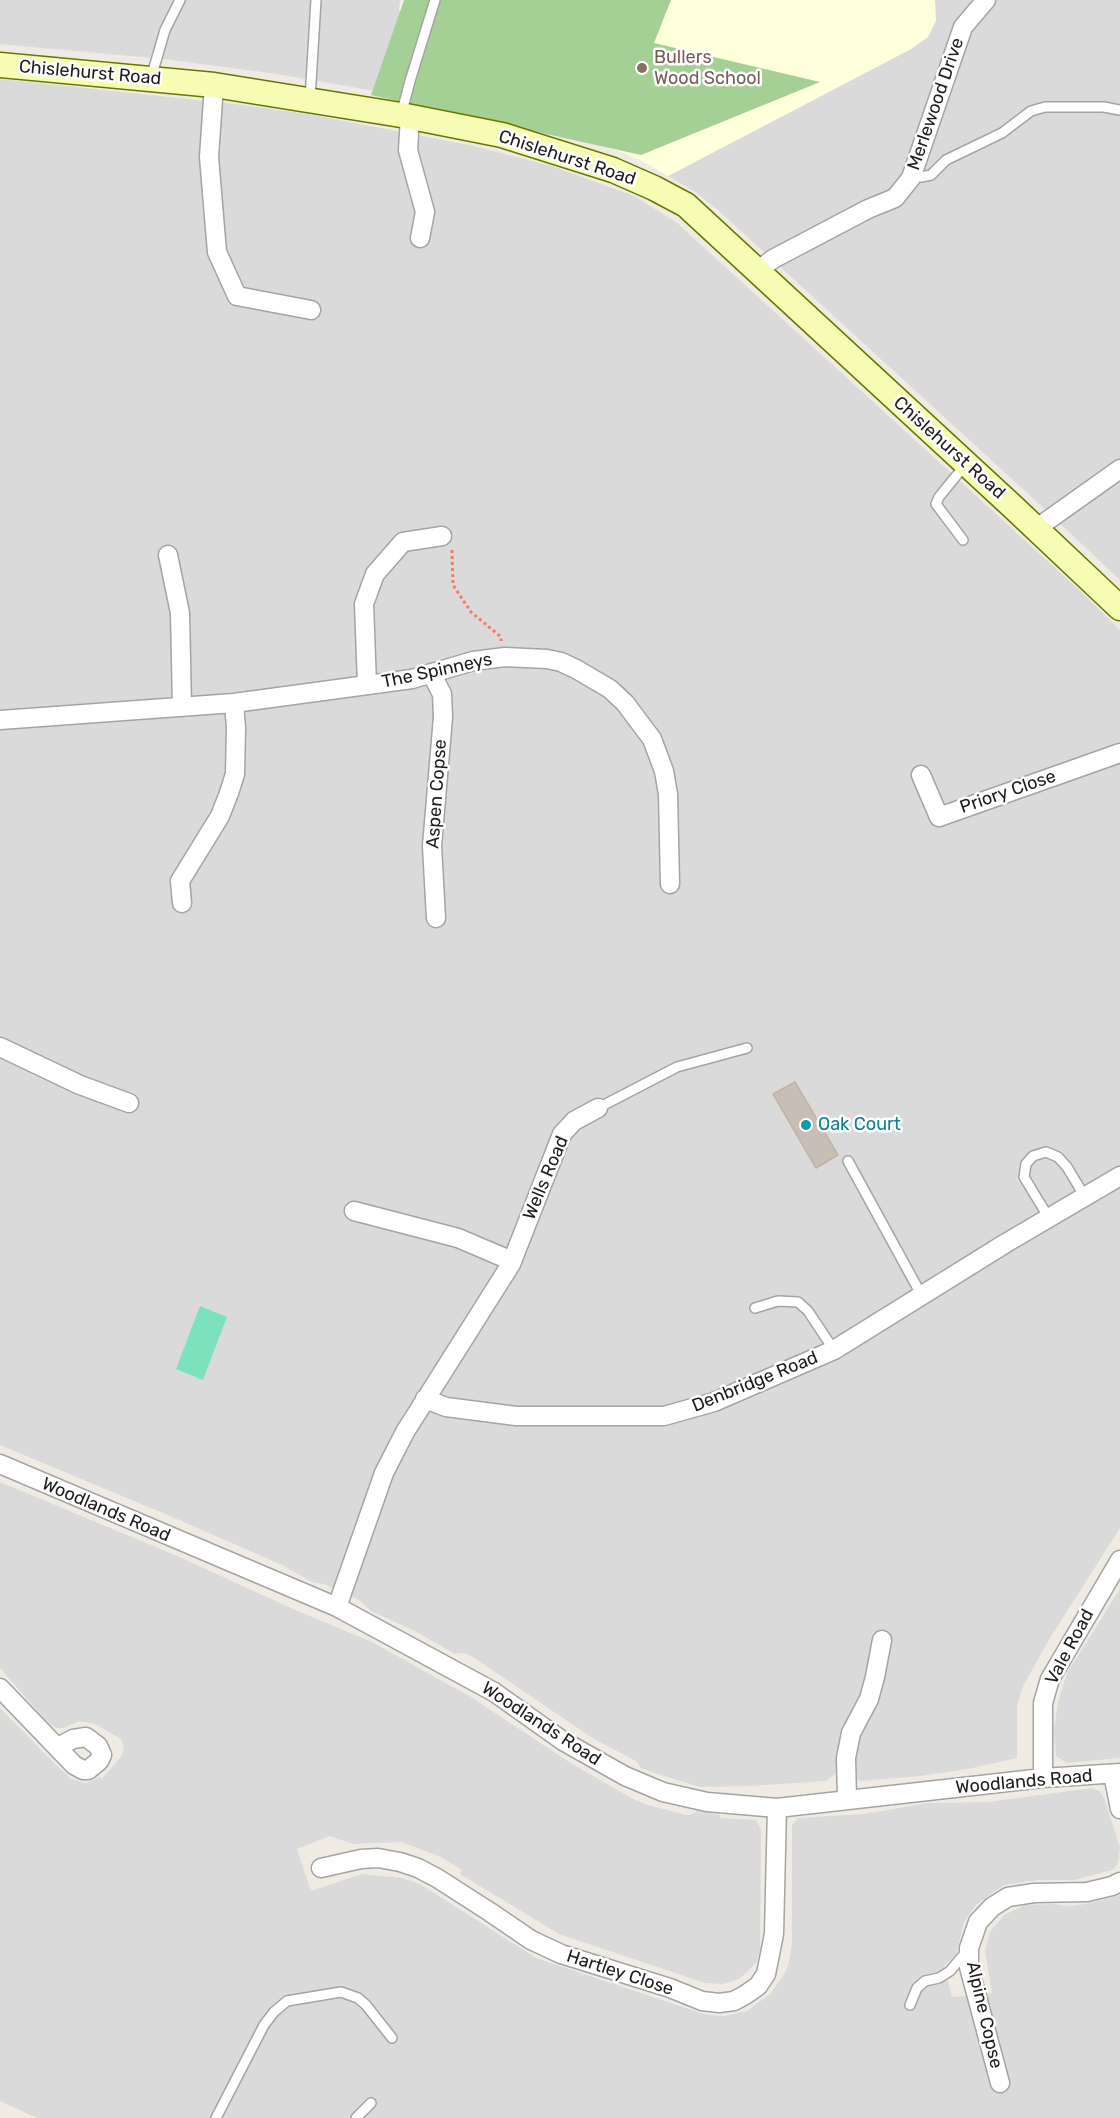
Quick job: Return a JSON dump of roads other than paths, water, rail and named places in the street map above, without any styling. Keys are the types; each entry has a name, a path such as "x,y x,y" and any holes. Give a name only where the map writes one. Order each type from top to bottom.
{"main road":[{"name":"Chislehurst Road","path":"0,65 151,78 310,99 502,135 614,170 686,206 1037,528 1120,608"}],"street":[{"name":"Merlewood Drive","path":"756,272 773,259 868,209 895,198 913,174 963,27 986,0"},
{"path":"213,85 209,157 217,252 237,296 311,310"},
{"path":"406,116 408,150 425,212 420,238"},
{"path":"1037,528 1120,469"},
{"name":"The Spinneys","path":"367,685 364,604 375,574 403,542 442,536"},
{"path":"168,555 180,613 182,707"},
{"name":"The Spinneys","path":"0,720 234,703 412,679 473,661 505,657 561,662 610,689 626,703 652,739 664,771 668,794 670,884"},
{"name":"Aspen Copse","path":"431,673 442,694 443,717 432,846 436,918"},
{"path":"182,903 180,881 220,816 235,774 234,703"},
{"name":"Priory Close","path":"921,775 939,816 1120,753"},
{"path":"0,1047 80,1085 129,1103"},
{"name":"Wells Road","path":"425,1399 512,1261 562,1134 574,1121 598,1108"},
{"name":"Denbridge Road","path":"425,1399 446,1407 516,1416 664,1416 714,1402 834,1350 1120,1176"},
{"path":"354,1211 458,1238 512,1261"},
{"path":"337,1607 384,1473 425,1399"},
{"name":"Woodlands Road","path":"0,1464 337,1607 494,1692 563,1741 626,1776 663,1792 707,1802 777,1808 847,1798 993,1785 1043,1778 1117,1773"},
{"name":"Vale Road","path":"1043,1778 1043,1703 1050,1679 1120,1560"},
{"path":"847,1798 846,1758 852,1733 869,1699 882,1640"},
{"path":"0,1688 58,1747"},
{"path":"1117,1773 1120,1809"},
{"name":"Hartley Close","path":"321,1868 361,1859 378,1858 418,1868 531,1940 561,1954 670,1988 702,2001 719,2003 734,2001 758,1986 766,1974 774,1934 777,1808"},
{"name":"Alpine Copse","path":"1000,2083 969,1967 969,1948 978,1922 993,1907 1008,1897 1034,1893 1087,1892 1120,1882"}],"lane":[{"path":"151,78 165,30 180,0"},
{"path":"310,99 316,0"},
{"path":"406,116 410,81 435,0"},
{"path":"913,174 921,177 931,175 946,160 1002,133 1031,111 1045,107 1104,107 1120,110"},
{"path":"963,540 936,504 966,463"},
{"name":"Wells Road","path":"598,1108 677,1067 747,1048"},
{"path":"1049,1218 1024,1178 1026,1164 1033,1156 1046,1152 1058,1157 1067,1167 1085,1197"},
{"path":"848,1161 922,1296"},
{"path":"755,1308 778,1301 798,1302 808,1311 834,1350"},
{"path":"910,2005 917,1988 925,1981 939,1978 950,1971 969,1948"},
{"path":"216,2118 264,2025 287,2001 341,1992 358,1998 366,2005 392,2038"},
{"path":"356,2118 371,2103"}],"place":[{"name":"Bullers Wood School","path":"642,68"},
{"name":"Oak Court","path":"806,1125"}]}
